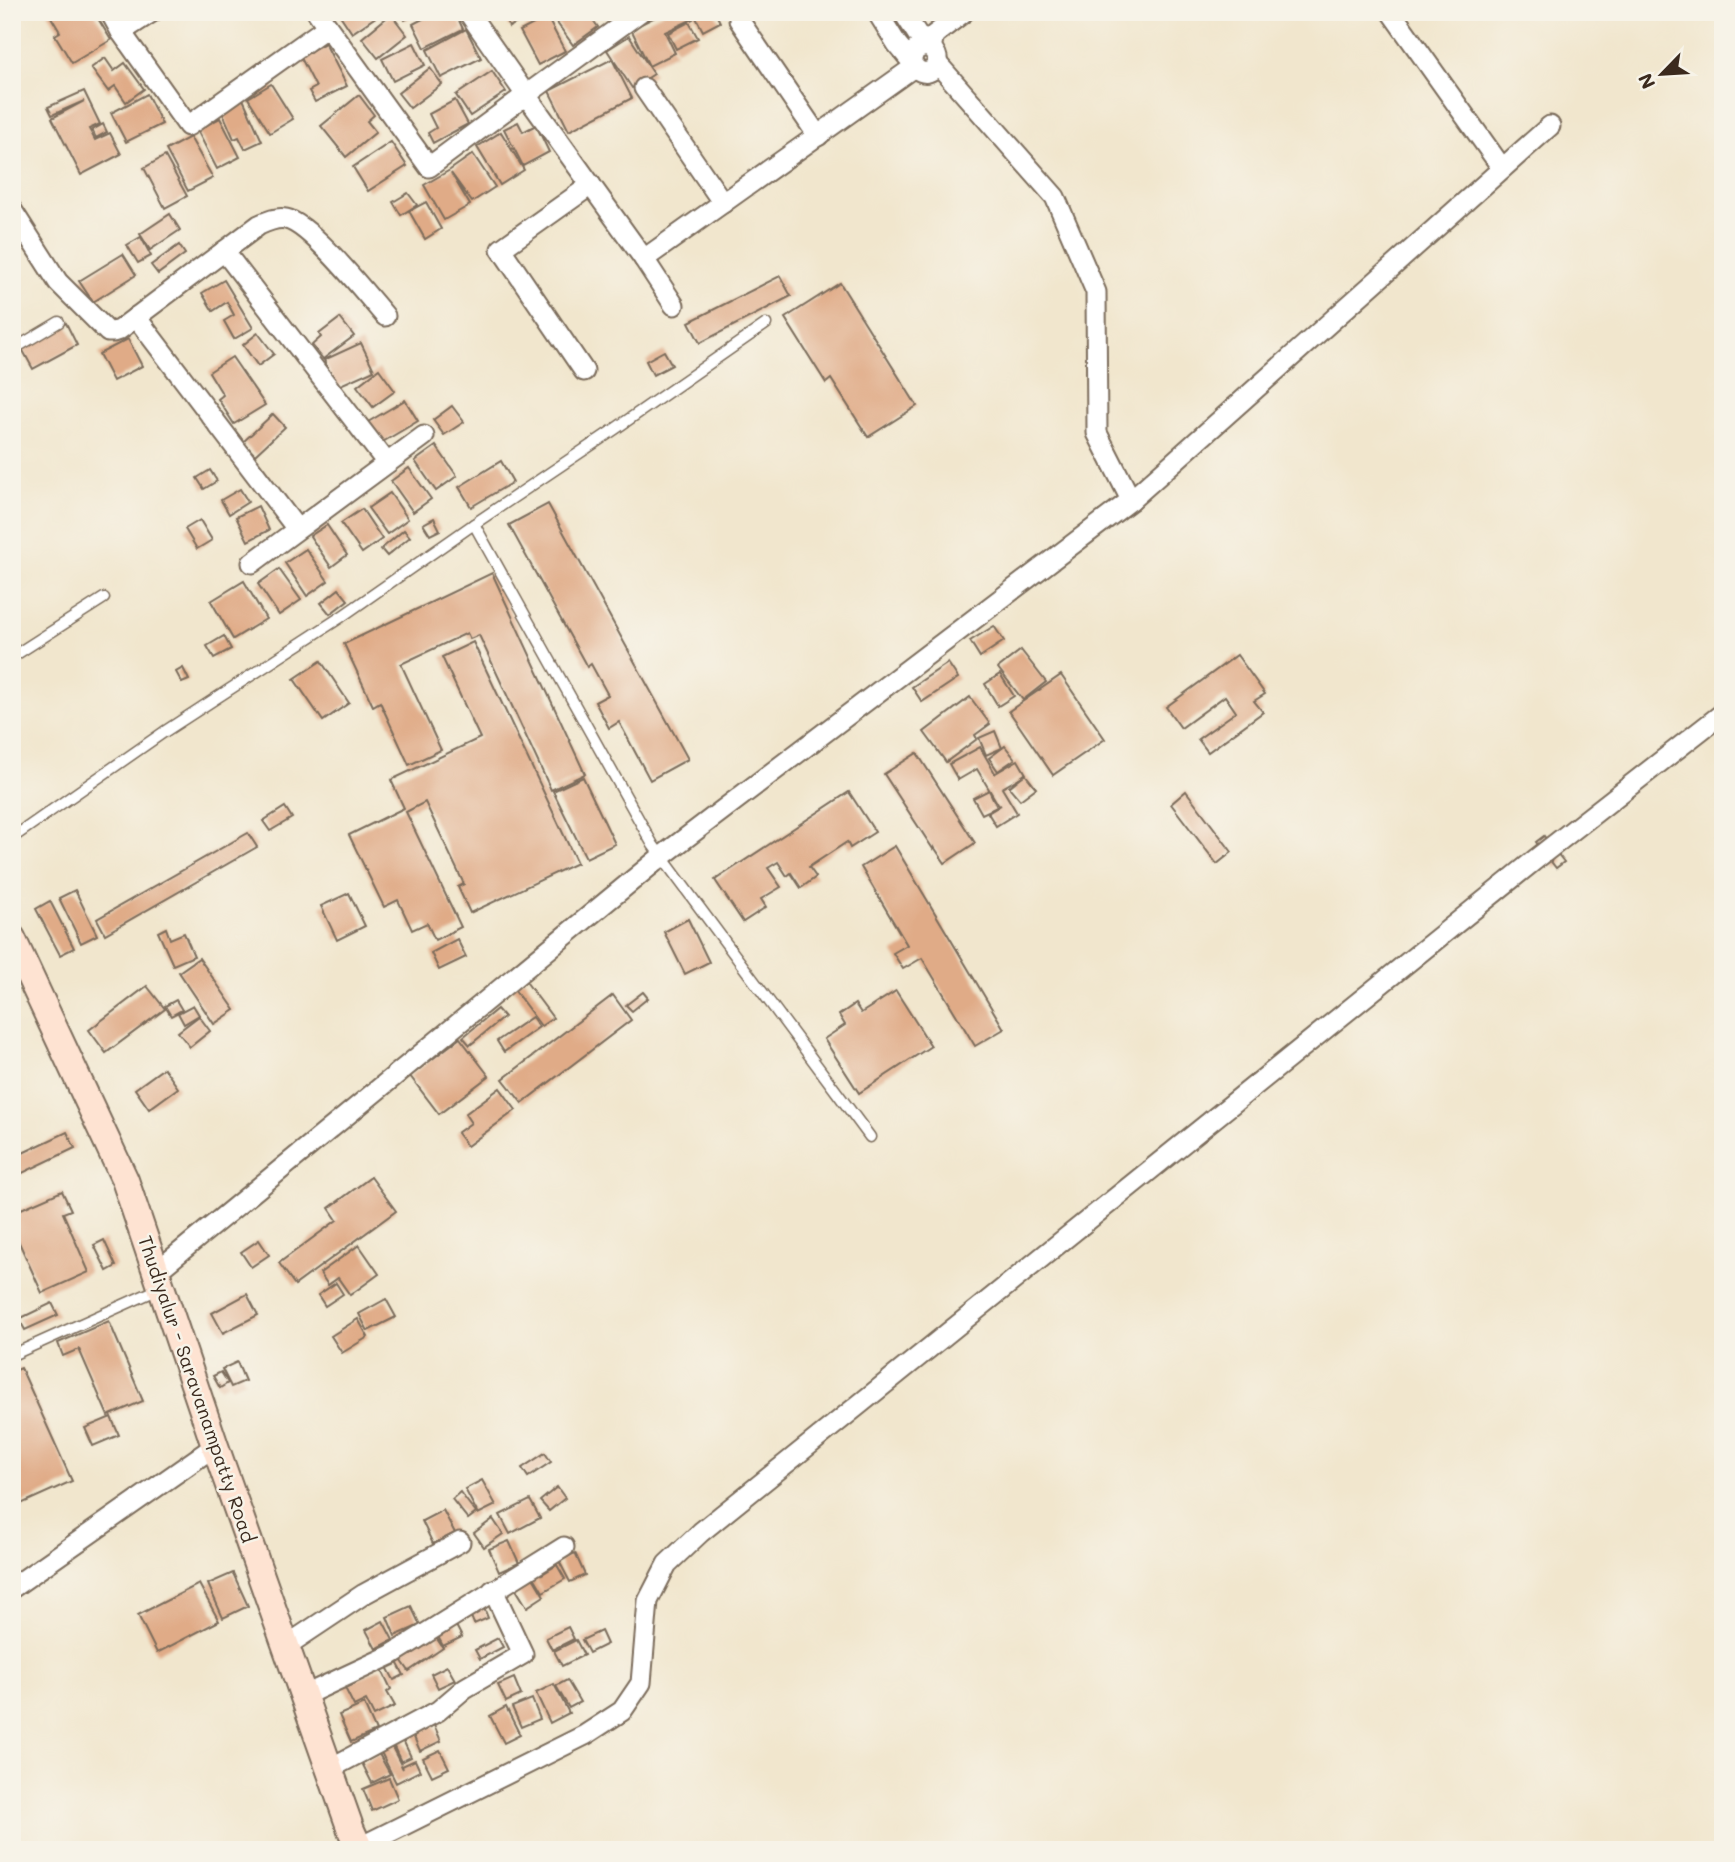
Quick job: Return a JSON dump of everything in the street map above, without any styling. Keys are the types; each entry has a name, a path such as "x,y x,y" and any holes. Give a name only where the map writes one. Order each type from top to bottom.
{"main road":[{"name":"Thudiyalur - Saravanampatty Road","path":"12,938 125,1180 215,1446 357,1849"}],"street":[{"path":"110,12 121,32 188,126 322,19 429,167 526,95 619,18 640,12"},
{"path":"121,32 152,12"},
{"path":"468,12 645,259 674,305"},
{"path":"877,12 897,44 918,71 924,73 934,68 931,52 934,35 964,12"},
{"path":"903,12 931,52 1055,197 1096,292 1097,433 1131,500"},
{"path":"1391,12 1502,168"},
{"path":"739,20 818,136"},
{"path":"645,259 818,136 913,64"},
{"path":"645,88 723,203"},
{"path":"159,1280 662,856 1131,500 1550,126"},
{"path":"584,371 501,249 591,185"},
{"path":"12,210 58,282 104,330 119,330 259,225 279,218 289,219 313,235 385,316"},
{"path":"224,251 387,463"},
{"path":"136,317 297,529"},
{"path":"252,563 424,436"},
{"path":"357,1849 585,1735 622,1711 641,1683 648,1601 667,1564 701,1532 1536,859 1723,713"},
{"path":"12,1588 215,1446"},
{"path":"286,1646 364,1594 460,1542"},
{"path":"303,1696 390,1656 564,1547"},
{"path":"329,1769 438,1711 465,1688 523,1654 493,1590"}],"lane":[{"path":"12,350 59,323"},
{"path":"12,838 164,733 341,617 766,324"},
{"path":"474,524 653,845 870,1137"},
{"path":"12,657 104,598"},
{"path":"12,1355 159,1280"}],"building":[{"path":"48,12 94,12 111,40 72,63 55,35 60,32"},
{"path":"338,12 383,12 352,33"},
{"path":"401,12 420,12 405,20"},
{"path":"436,12 455,12 463,29 425,48 413,24"},
{"path":"502,12 537,12 509,27"},
{"path":"572,12 587,12 598,27 573,45 557,23"},
{"path":"665,12 690,12 693,19 665,32 675,53 649,66 631,29"},
{"path":"693,12 715,12 720,22 703,31"},
{"path":"391,14 407,35 378,58 362,38"},
{"path":"547,17 565,51 538,65 520,31"},
{"path":"689,22 698,38 676,49 668,33"},
{"path":"466,29 481,58 441,78 427,50"},
{"path":"629,36 654,74 632,88 607,50"},
{"path":"325,43 347,86 315,102 309,91 316,87 300,56"},
{"path":"414,43 425,65 393,81 382,59"},
{"path":"105,58 114,71 125,63 144,89 126,102 115,86 108,91 91,68"},
{"path":"612,59 632,98 569,131 549,91"},
{"path":"430,68 442,84 410,108 398,93"},
{"path":"492,71 506,92 470,116 456,95"},
{"path":"271,84 293,119 270,133 248,98"},
{"path":"84,91 100,124 89,129 95,140 110,133 121,154 81,175 52,118 84,101 52,115 48,107"},
{"path":"147,94 162,124 126,142 111,113"},
{"path":"359,95 374,115 367,121 376,132 346,157 321,126"},
{"path":"243,99 262,141 245,149 239,137 234,139 221,109"},
{"path":"455,100 468,124 433,143 428,133 436,128 429,114"},
{"path":"220,118 240,157 217,169 197,130"},
{"path":"518,122 523,132 536,125 549,152 523,166 504,129"},
{"path":"103,124 107,132 96,138 92,130"},
{"path":"501,132 524,170 500,185 477,147"},
{"path":"190,137 213,178 188,191 166,150"},
{"path":"391,142 407,166 368,191 353,167"},
{"path":"473,154 495,187 472,202 451,173 470,205 444,220 424,185"},
{"path":"165,156 187,196 165,208 144,168"},
{"path":"408,193 417,205 401,215 393,202"},
{"path":"426,202 441,229 425,239 409,211"},
{"path":"170,214 180,230 150,250 140,234"},
{"path":"141,237 151,256 138,263 127,245"},
{"path":"179,245 185,254 158,274 151,265"},
{"path":"123,254 136,275 93,302 79,281"},
{"path":"780,276 791,296 700,343 689,322"},
{"path":"224,280 253,328 234,339 224,321 234,315 227,302 213,311 202,293"},
{"path":"840,283 917,406 868,437 831,379 826,383 785,318"},
{"path":"340,318 354,336 323,359 312,345 321,337 319,334"},
{"path":"66,323 77,345 33,369 21,347"},
{"path":"258,333 274,354 258,366 243,345"},
{"path":"128,339 142,366 113,381 99,354"},
{"path":"361,343 374,370 336,387 324,360"},
{"path":"664,351 672,365 653,375 646,361"},
{"path":"232,357 265,405 234,424 218,399 223,395 209,372"},
{"path":"379,369 395,391 373,407 357,386"},
{"path":"405,400 418,421 381,443 368,422"},
{"path":"452,406 464,422 444,435 433,420"},
{"path":"273,414 285,427 255,455 243,442"},
{"path":"436,446 457,476 436,491 415,461"},
{"path":"501,461 513,482 471,507 459,487"},
{"path":"409,468 431,499 413,512 391,481"},
{"path":"210,470 217,481 204,489 197,478"},
{"path":"240,489 248,502 229,514 221,500"},
{"path":"390,493 408,519 387,534 368,508"},
{"path":"548,504 688,759 650,780 619,722 609,728 595,702 608,695 591,664 587,667 509,525"},
{"path":"258,506 269,530 248,541 236,517"},
{"path":"362,509 382,539 362,553 341,523"},
{"path":"434,518 440,530 430,535 423,524"},
{"path":"200,520 212,540 197,549 185,529"},
{"path":"327,525 347,555 331,567 310,536"},
{"path":"404,530 410,537 387,556 381,549"},
{"path":"306,549 328,581 307,596 285,563"},
{"path":"279,569 301,600 279,615 258,584"},
{"path":"492,573 585,774 551,790 479,635 470,639 467,633 401,664 441,750 409,765 380,702 373,706 344,644"},
{"path":"244,581 266,619 233,639 211,601"},
{"path":"339,589 348,600 330,614 321,603"},
{"path":"994,626 1004,641 980,657 970,641"},
{"path":"224,636 231,649 214,658 207,646"},
{"path":"473,642 577,863 470,913 458,887 464,884 425,802 406,812 461,927 435,940 427,923 412,930 398,900 384,907 349,835 404,808 391,780 480,738 442,657"},
{"path":"1021,650 1046,682 1023,700 998,668"},
{"path":"1237,655 1265,694 1254,701 1263,712 1208,752 1198,739 1236,712 1225,696 1181,728 1166,707"},
{"path":"321,661 349,703 323,721 294,679"},
{"path":"948,663 958,678 922,702 912,687"},
{"path":"183,668 189,680 182,683 176,672"},
{"path":"1000,674 1014,696 998,706 985,684"},
{"path":"1061,675 1105,739 1053,775 1009,711"},
{"path":"970,697 990,724 975,735 977,739 946,762 924,732"},
{"path":"995,731 1002,748 986,755 979,738"},
{"path":"1005,746 1015,759 998,771 989,758"},
{"path":"980,747 994,774 1018,760 1026,774 1002,788 1017,813 996,826 988,813 1001,805 999,806 977,769 958,780 949,764"},
{"path":"917,753 975,843 945,863 884,774"},
{"path":"1025,774 1036,788 1020,800 1009,787"},
{"path":"583,777 615,844 586,858 553,791"},
{"path":"989,790 997,807 982,814 973,798"},
{"path":"1186,791 1232,852 1217,864 1171,804"},
{"path":"849,792 875,832 850,848 847,842 809,867 816,877 801,888 791,873 787,876 778,862 768,868 781,887 761,899 766,907 743,922 715,880"},
{"path":"285,807 292,818 270,831 263,821"},
{"path":"248,833 257,847 105,934 97,919"},
{"path":"1544,836 1564,862 1556,868 1536,842"},
{"path":"895,846 1004,1029 975,1046 922,958 903,969 893,953 907,945 861,867"},
{"path":"75,890 97,935 81,943 59,898"},
{"path":"349,893 365,926 337,940 321,906"},
{"path":"50,901 74,948 60,955 36,909"},
{"path":"688,919 709,962 685,974 664,932"},
{"path":"166,928 170,939 184,933 194,956 173,965 158,932"},
{"path":"457,939 466,957 439,970 431,953"},
{"path":"199,958 235,1010 214,1024 179,972"},
{"path":"524,979 553,1018 541,1026 512,987"},
{"path":"147,986 165,1009 106,1053 89,1030"},
{"path":"896,991 931,1046 859,1093 824,1039 845,1025 839,1015 855,1004 861,1013"},
{"path":"643,992 648,998 632,1011 626,1005"},
{"path":"613,995 631,1020 522,1103 503,1079"},
{"path":"176,1000 182,1010 171,1016 165,1006"},
{"path":"193,1005 199,1015 184,1024 178,1013"},
{"path":"497,1009 504,1017 470,1045 463,1037"},
{"path":"199,1016 210,1031 190,1047 178,1032"},
{"path":"532,1017 539,1027 504,1052 497,1041"},
{"path":"460,1038 489,1076 439,1114 410,1076"},
{"path":"164,1068 178,1088 149,1109 135,1089"},
{"path":"500,1088 516,1110 467,1146 457,1133 471,1123 465,1114"},
{"path":"67,1132 75,1148 12,1178 12,1158"},
{"path":"371,1177 396,1211 295,1285 279,1263 337,1220 329,1208"},
{"path":"62,1191 71,1210 63,1213 89,1272 42,1293 12,1227 12,1213"},
{"path":"104,1240 116,1266 107,1271 94,1245"},
{"path":"259,1240 269,1255 251,1267 241,1252"},
{"path":"359,1245 379,1274 350,1295 338,1278 328,1285 320,1273"},
{"path":"336,1283 343,1294 325,1306 318,1295"},
{"path":"247,1294 258,1315 223,1333 212,1313"},
{"path":"386,1299 396,1317 368,1331 359,1314"},
{"path":"52,1303 58,1315 25,1330 19,1319"},
{"path":"358,1319 368,1337 342,1353 331,1336"},
{"path":"109,1321 143,1401 108,1416 79,1349 63,1356 58,1343"},
{"path":"237,1362 245,1381 231,1387 222,1369"},
{"path":"21,1368 72,1481 12,1508 12,1372"},
{"path":"221,1372 228,1383 220,1388 213,1376"},
{"path":"111,1417 119,1435 93,1446 85,1428"},
{"path":"545,1453 551,1462 528,1477 522,1468"},
{"path":"482,1480 496,1505 478,1514 465,1489"},
{"path":"557,1487 565,1498 549,1511 540,1501"},
{"path":"460,1492 476,1513 468,1519 452,1499"},
{"path":"530,1500 540,1518 510,1534 500,1515"},
{"path":"443,1510 455,1533 433,1544 422,1521"},
{"path":"493,1519 503,1534 484,1547 474,1533"},
{"path":"509,1541 519,1563 499,1572 489,1549"},
{"path":"575,1553 585,1575 570,1582 559,1561"},
{"path":"557,1565 565,1579 543,1592 533,1575 540,1570 542,1574"},
{"path":"529,1571 544,1596 527,1607 511,1581"},
{"path":"233,1573 248,1606 223,1618 208,1584"},
{"path":"199,1584 219,1621 157,1653 138,1615"},
{"path":"482,1603 488,1618 474,1624 468,1609"},
{"path":"411,1606 420,1625 395,1636 387,1617"},
{"path":"453,1620 462,1637 443,1646 434,1629"},
{"path":"383,1621 393,1640 376,1649 366,1630"},
{"path":"568,1627 574,1639 552,1650 546,1638"},
{"path":"431,1630 443,1648 409,1671 397,1654"},
{"path":"601,1631 607,1644 589,1653 582,1640"},
{"path":"498,1638 503,1647 480,1659 475,1650"},
{"path":"576,1640 584,1655 562,1666 554,1651"},
{"path":"397,1662 404,1675 394,1680 387,1667"},
{"path":"447,1666 455,1680 438,1688 431,1674"},
{"path":"381,1668 391,1689 387,1692 395,1706 374,1716 366,1700 354,1706 344,1686"},
{"path":"514,1678 521,1695 506,1702 498,1685"},
{"path":"567,1680 580,1702 569,1708 556,1686"},
{"path":"554,1684 569,1713 550,1723 536,1693"},
{"path":"532,1699 540,1719 521,1727 512,1707"},
{"path":"364,1704 376,1731 351,1742 339,1715"},
{"path":"506,1707 520,1735 504,1743 490,1716"},
{"path":"434,1725 441,1741 420,1751 413,1735"},
{"path":"403,1740 411,1757 401,1762 393,1745"},
{"path":"390,1743 403,1769 402,1766 415,1760 420,1771 396,1783 379,1748"},
{"path":"440,1750 449,1768 432,1776 423,1758"},
{"path":"379,1754 390,1774 372,1783 362,1763"},
{"path":"389,1778 398,1799 372,1811 363,1789"}]}
